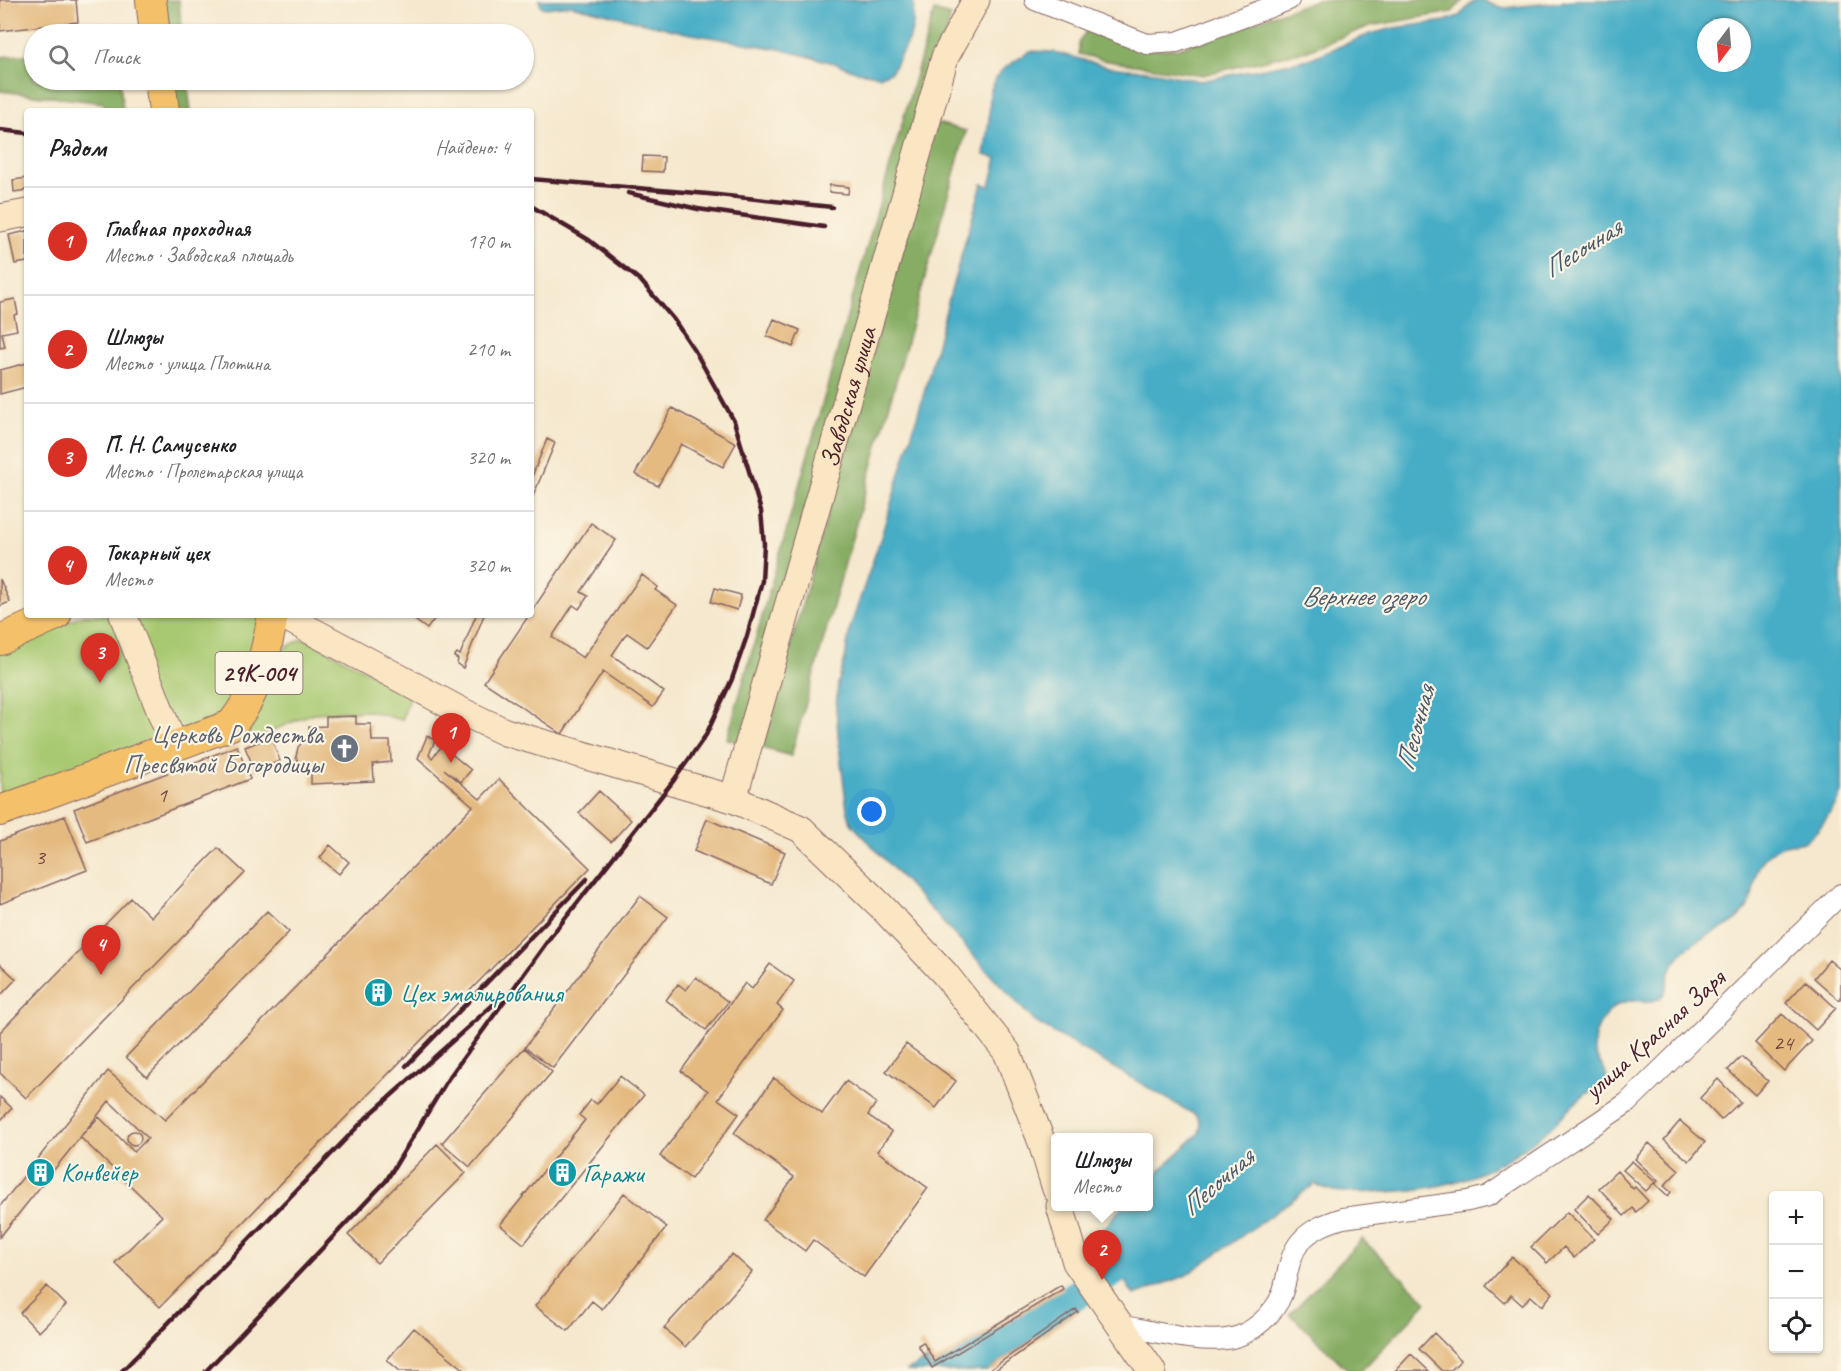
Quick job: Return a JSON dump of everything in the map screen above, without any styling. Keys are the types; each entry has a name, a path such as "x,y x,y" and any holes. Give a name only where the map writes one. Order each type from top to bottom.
{"main road":[{"path":"151,0 154,24"},
{"name":"Заводская улица","path":"733,799 945,57 976,0"},
{"path":"161,90 164,108"},
{"path":"0,218 24,214"},
{"path":"0,640 49,618"},
{"path":"124,618 174,746"},
{"path":"270,629 284,633 293,621 461,711 505,732 733,799 801,829 882,906 945,974 1007,1052 1051,1173"},
{"name":"29К-004","path":"0,811 231,725 247,704 258,676 270,629"},
{"path":"1061,1211 1076,1262 1152,1371"}],"street":[{"path":"1035,0 1147,44 1177,42 1289,0"},
{"name":"улица Красная Заря","path":"1112,1316 1206,1340 1233,1338 1265,1319 1281,1296 1293,1254 1300,1242 1326,1223 1343,1218 1468,1201 1488,1196 1627,1103 1841,894"}],"green space":[{"path":"162,0 179,0 181,24 165,24"},
{"path":"1316,0 1463,0 1452,12 1370,26 1308,50 1203,75 1107,61 1079,54 1079,42 1086,31 1147,50 1179,48"},
{"path":"934,11 951,16 745,744 727,739"},
{"path":"24,55 24,90 121,90 123,108 105,108 104,103 0,91 0,57"},
{"path":"172,90 188,90 191,108 175,108"},
{"path":"937,123 966,131 791,756 762,748"},
{"path":"76,618 261,618 258,643 227,714 0,798 0,652"},
{"path":"304,638 410,694 402,720 369,711 313,713 251,740 246,728 278,651"},
{"path":"1362,1239 1427,1302 1361,1371 1349,1371 1290,1314"}],"water":[{"path":"539,0 914,0 910,37 892,71 881,76 855,71 838,64 779,49 686,33 571,5 545,8 541,6"},
{"name":"Верхнее озеро","path":"1475,0 1483,0 1505,8 1577,0 1841,0 1841,792 1835,805 1814,834 1801,843 1779,847 1763,860 1757,871 1748,907 1742,915 1682,952 1669,976 1663,996 1656,1000 1619,1004 1609,1012 1601,1022 1594,1040 1596,1056 1607,1077 1604,1085 1586,1094 1528,1146 1508,1159 1468,1178 1426,1188 1353,1193 1329,1190 1315,1184 1185,1276 1134,1295 1096,1238 1119,1211 1153,1211 1153,1177 1199,1133 1201,1124 1197,1116 1035,1022 851,823 839,747 836,707 838,683 850,628 881,537 923,397 982,184 990,186 997,158 984,155 990,92 1002,70 1030,51 1054,52 1109,67 1156,72 1201,81 1309,59 1370,34 1394,28 1445,21 1459,16"},
{"path":"1063,1289 1076,1309 988,1371 906,1371 927,1360 932,1367"}],"building":[{"path":"0,0 76,0 78,22 24,24 24,28 0,31"},
{"path":"643,156 664,157 663,172 642,171"},
{"path":"24,178 24,190 14,192 13,180"},
{"path":"830,185 849,187 848,194 829,192"},
{"path":"24,232 24,262 15,264 9,235"},
{"path":"15,299 18,314 14,315 17,330 2,333 5,347 0,348 0,302"},
{"path":"774,319 800,330 793,347 767,336"},
{"path":"24,364 24,388 0,394 0,370"},
{"path":"672,408 736,443 723,467 681,444 658,486 635,474"},
{"path":"547,439 555,443 534,494 534,472"},
{"path":"591,523 616,540 581,592 588,596 579,609 573,605 552,637 583,658 642,575 658,587 655,590 677,605 647,647 627,633 612,655 664,692 653,707 603,672 562,734 484,682 527,618 534,618 534,608"},
{"path":"0,579 10,602 0,606"},
{"path":"715,588 741,595 737,610 711,602"},
{"path":"412,618 435,618 427,629"},
{"path":"475,618 483,618 463,668 457,664 458,659 454,657 457,653 460,655"},
{"name":"Церковь Рождества Пресвятой Богородицы","path":"356,716 356,724 371,724 372,741 390,741 391,762 373,764 374,781 311,784 311,771 300,766 296,757 298,747 310,740 309,727 326,726 326,717"},
{"name":"Цех эмалирования","path":"427,736 435,740 429,755 432,758 442,746 471,770 461,782 444,769 480,799 499,779 590,868 160,1307 115,1263 162,1216 80,1137 0,1237 0,1206 108,1071 165,1120 473,806 418,758","holes":["109,1101 148,1138 134,1152 99,1117 81,1136"]},
{"path":"271,737 280,761 255,771 245,747"},
{"path":"237,746 250,779 87,842 74,809"},
{"path":"599,791 631,820 611,842 579,813"},
{"path":"65,816 87,870 0,904 0,841"},
{"path":"707,819 785,852 771,884 694,851"},
{"path":"330,845 349,862 339,874 320,858"},
{"path":"218,848 245,873 26,1098 0,1073 0,1032 131,898 151,917"},
{"path":"640,896 668,917 553,1068 525,1047"},
{"path":"267,911 289,932 147,1077 126,1057"},
{"path":"1829,960 1841,970 1841,998 1839,1000 1814,978"},
{"path":"0,964 16,979 0,996"},
{"path":"770,964 794,981 777,1005 783,1010 718,1099 739,1114 691,1179 660,1156 708,1091 681,1071 745,983 752,989"},
{"path":"696,977 728,1002 706,1030 666,1000 678,984 686,990"},
{"path":"1806,981 1836,1008 1816,1030 1786,1003"},
{"path":"1782,1014 1812,1041 1784,1071 1755,1043"},
{"path":"906,1044 956,1081 936,1108 886,1071"},
{"path":"524,1048 552,1072 470,1167 442,1143"},
{"path":"1741,1057 1768,1081 1755,1095 1728,1070"},
{"name":"Гаражи","path":"620,1076 644,1095 524,1244 500,1225 585,1120 579,1115 591,1100 597,1104"},
{"path":"774,1078 822,1114 846,1081 876,1103 868,1115 892,1132 877,1151 928,1188 864,1277 813,1240 805,1251 763,1220 794,1177 734,1133"},
{"path":"1718,1079 1740,1102 1721,1120 1700,1098"},
{"path":"0,1097 12,1108 0,1121"},
{"path":"1680,1121 1705,1142 1689,1161 1664,1140"},
{"path":"131,1131 137,1131 141,1138 137,1145 131,1145 127,1141 127,1135"},
{"path":"1649,1143 1679,1170 1664,1186 1671,1192 1668,1196 1655,1184 1658,1181 1635,1159"},
{"path":"437,1144 466,1173 377,1263 348,1235"},
{"path":"1632,1161 1655,1182 1646,1191 1623,1170"},
{"path":"1617,1171 1633,1189 1635,1187 1648,1201 1636,1212 1633,1208 1624,1216 1599,1188"},
{"path":"624,1193 667,1227 602,1309 592,1301 568,1331 535,1306"},
{"path":"1589,1194 1614,1219 1598,1234 1574,1209"},
{"path":"1567,1212 1594,1239 1574,1258 1564,1247 1547,1263 1531,1247"},
{"path":"732,1254 752,1272 685,1347 664,1328"},
{"path":"1512,1257 1553,1293 1542,1306 1531,1296 1522,1305 1511,1295 1505,1303 1486,1286"},
{"path":"1061,1285 1063,1289 932,1368 918,1345 923,1342 935,1362"},
{"path":"47,1286 66,1305 39,1332 20,1313"},
{"path":"1076,1309 1078,1312 994,1371 988,1371"},
{"path":"414,1328 466,1371 400,1371 387,1360"},
{"path":"1434,1333 1461,1360 1450,1371 1442,1371 1419,1349"},
{"path":"1411,1354 1429,1371 1395,1371"}],"waterway":[{"name":"Песочная","path":"1035,1321 1116,1270 1146,1244"}],"railway":[{"path":"0,130 24,133"},
{"path":"534,179 832,207"},
{"path":"628,193 698,209 824,227"},
{"path":"206,1371 386,1181 448,1079 552,935 674,780 706,735 732,679 747,636 762,581 764,544 761,511 734,421 695,351 674,320 641,281 589,240 534,208"},
{"path":"406,1066 587,879"},
{"path":"122,1371 366,1118 494,1004"}],"place":[{"name":"П. Н. Самусенко","path":"100,683"},
{"name":"Церковь Рождества Пресвятой Богородицы","path":"344,749"},
{"name":"Главная проходная","path":"451,763"},
{"name":"Токарный цех","path":"101,975"},
{"name":"Цех эмалирования","path":"379,993"},
{"name":"Конвейер","path":"40,1172"},
{"name":"Гаражи","path":"562,1173"},
{"name":"Шлюзы","path":"1102,1280"}]}
